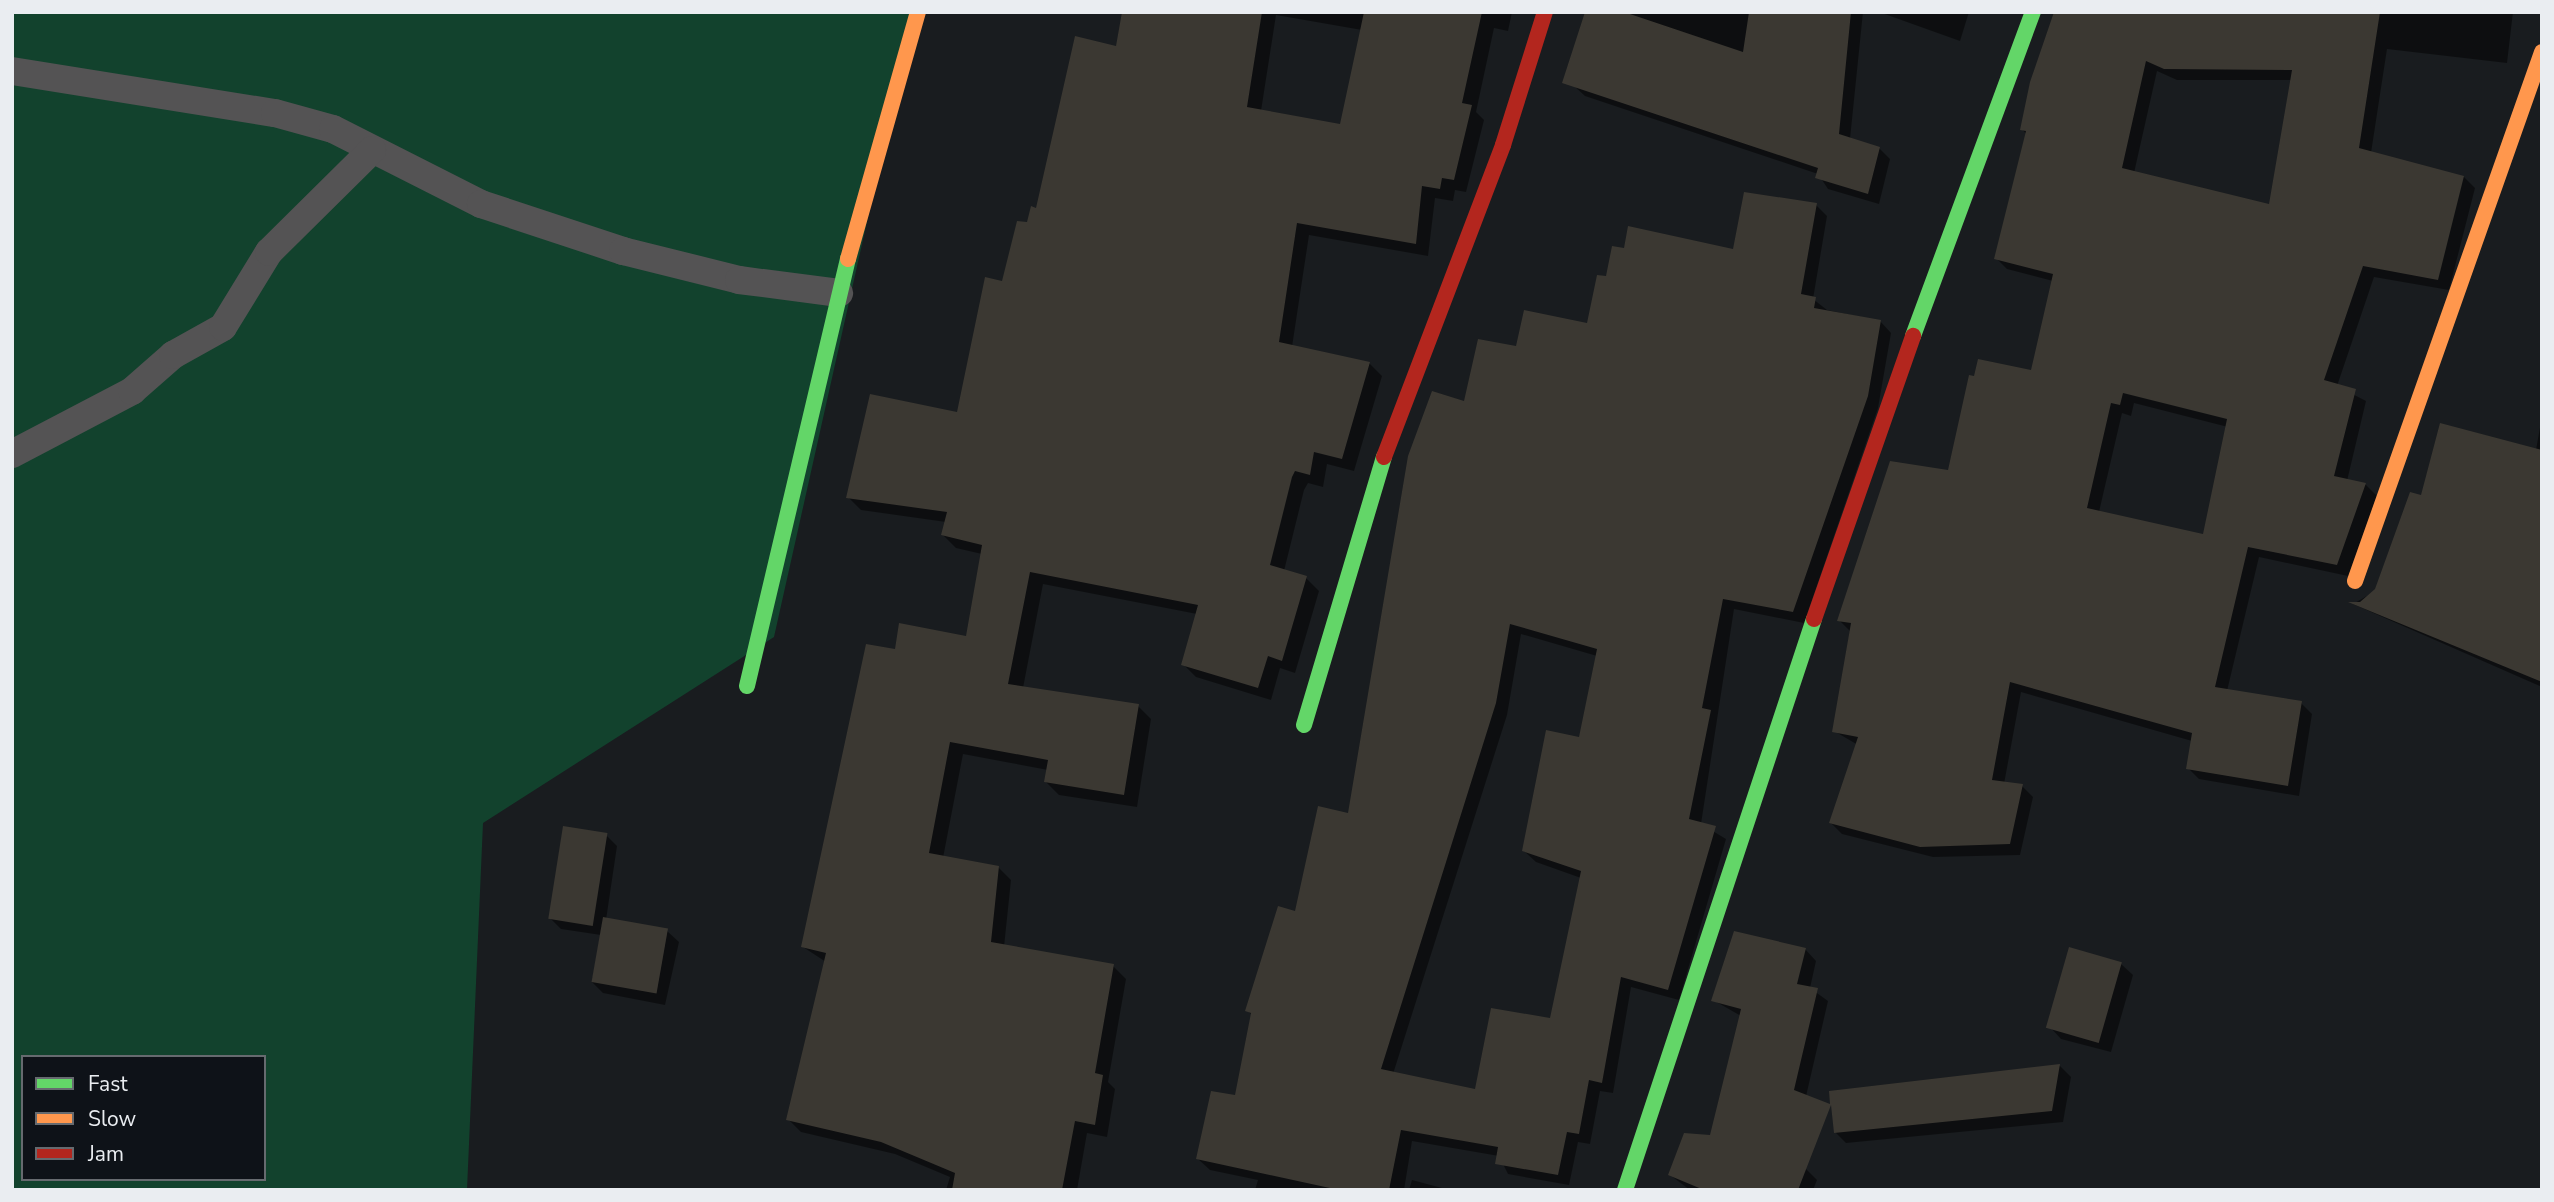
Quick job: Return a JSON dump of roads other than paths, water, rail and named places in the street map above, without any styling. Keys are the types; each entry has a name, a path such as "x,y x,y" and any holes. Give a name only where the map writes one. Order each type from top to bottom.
{"street":[{"path":"747,686 839,293 918,12"},
{"path":"1304,725 1388,445 1503,145 1545,12"},
{"path":"1625,1190 1862,474 2033,12"},
{"path":"2355,581 2542,52"}],"lane":[{"path":"12,71 275,113 333,129 481,204 623,251 739,281 839,293"},
{"path":"12,454 97,412 223,327 269,252 372,150"}]}
